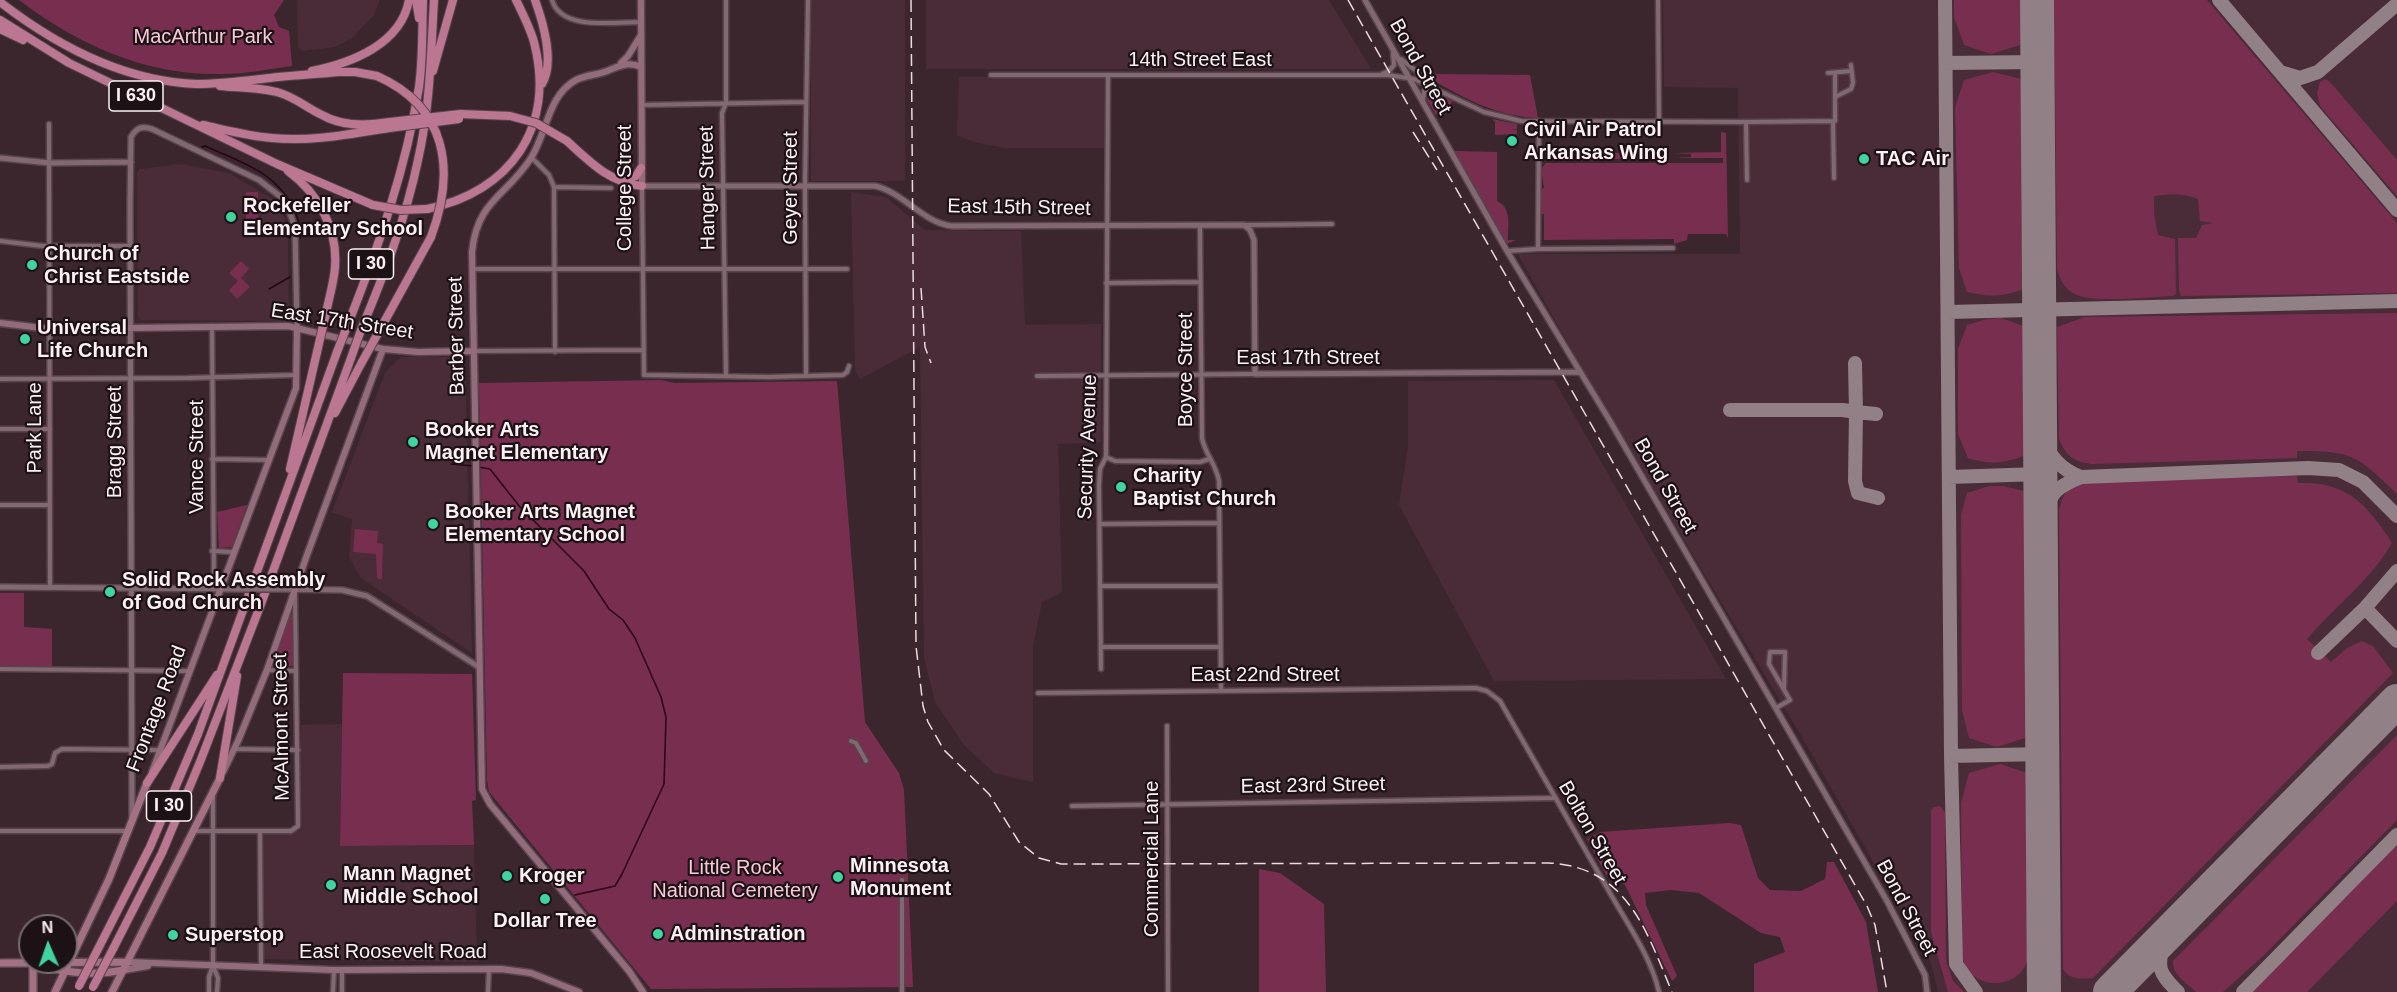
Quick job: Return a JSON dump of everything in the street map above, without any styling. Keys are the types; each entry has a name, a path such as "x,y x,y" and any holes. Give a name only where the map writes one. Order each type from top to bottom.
{"highway":[{"path":"285,76 341,63 362,56 380,45 401,21 409,0"},
{"path":"416,0 419,19 419,86"},
{"name":"I 30","path":"77,989 167,810 226,658 384,227 408,138 419,86 423,0"},
{"name":"I 30","path":"91,990 146,886 180,812 239,661 408,200 419,158 434,0"},
{"path":"427,92 453,0"},
{"path":"277,164 373,205 401,210 427,209 447,205 469,197 494,181 523,147 532,127 539,88 534,42 516,0"},
{"path":"535,0 547,50 544,81 539,88"},
{"name":"I 630","path":"0,2 45,34 104,64 152,78 196,84 285,76"},
{"name":"I 630","path":"0,20 69,63 277,164"},
{"path":"0,29 44,49"},
{"path":"285,76 355,72 377,76 396,86 420,104 428,115 436,131 444,171 440,212 431,237 320,440"},
{"path":"196,84 260,88 292,97 322,115 352,124 390,125"},
{"path":"189,121 236,133 274,138 320,138 390,125 459,117 489,114 510,116 536,123 567,141 603,173 622,182 642,186"},
{"path":"277,164 305,185 315,198 328,225 335,251 335,269 326,313 280,509"},
{"path":"622,182 636,176 641,168"},
{"path":"147,783 226,658"},
{"path":"220,778 239,661"}],"main road":[{"name":"College Street","path":"641,0 642,186"},
{"name":"Barber Street","path":"616,67 628,56 641,34"},
{"path":"628,56 641,57"},
{"name":"Barber Street","path":"641,67 630,63 616,67 578,79 562,91 531,158 493,199 482,216 473,242 473,351 481,783 484,794 644,991"},
{"name":"East 17th Street","path":"0,323 50,329 275,325 297,327 383,349 418,352 473,351"},
{"name":"Frontage Road","path":"78,943 129,831 189,671 217,588 234,552 296,388 297,327"},
{"path":"112,992 235,749 267,670 294,589 383,349"},
{"name":"East Roosevelt Road","path":"78,962 334,970 489,969 531,973 568,990 579,992"},
{"name":"East Roosevelt Road","path":"0,963 18,963"},
{"name":"East Roosevelt Road","path":"78,973 97,975 167,965"},
{"path":"33,974 33,992"},
{"name":"Frontage Road","path":"54,992 64,974"}],"street":[{"path":"552,0 559,12 575,21 641,22"},
{"name":"Hanger Street","path":"726,0 726,103 722,113 726,376"},
{"name":"Geyer Street","path":"806,376 805,186 808,0"},
{"name":"Bond Street","path":"1365,0 1507,251 1610,421 1904,933 1925,975 1927,992"},
{"path":"1658,0 1659,122"},
{"path":"1374,75 1386,72 1394,65 1395,58 1390,47"},
{"path":"1390,47 1404,62 1435,86 1473,107 1496,116 1521,121 1833,121"},
{"path":"1835,97 1851,89 1853,83 1851,65"},
{"path":"1828,73 1851,71"},
{"path":"1834,178 1835,73"},
{"name":"14th Street East","path":"991,75 1374,75 1408,78 1435,86"},
{"name":"Security Avenue","path":"1101,669 1100,469 1106,458 1108,75"},
{"path":"1424,105 1424,91 1435,86"},
{"path":"641,105 806,102"},
{"path":"1538,249 1539,122"},
{"path":"1746,122 1747,180"},
{"name":"Park Lane","path":"49,124 50,587"},
{"name":"Bragg Street","path":"132,823 129,246 131,137 136,129 145,127 259,180 279,195 288,207 293,221 296,243 297,327"},
{"path":"0,158 50,163 131,162"},
{"path":"531,158 547,172 554,186 555,352"},
{"path":"554,186 611,188"},
{"name":"East 15th Street","path":"642,186 879,187 947,225 1332,224"},
{"name":"College Street","path":"642,186 644,375 726,376"},
{"name":"Boyce Street","path":"1200,225 1202,438 1217,473 1221,690"},
{"path":"1244,225 1250,230 1254,240 1255,374"},
{"path":"0,240 51,246 129,246"},
{"path":"1507,251 1673,248"},
{"path":"473,269 847,269"},
{"path":"1106,283 1200,282"},
{"name":"Vance Street","path":"212,326 212,551 217,588"},
{"name":"East 17th Street","path":"473,351 643,350"},
{"path":"726,376 843,375 848,372 849,366"},
{"name":"East 17th Street","path":"1037,376 1580,372"},
{"path":"0,379 297,375"},
{"path":"0,429 50,429"},
{"path":"1106,458 1114,461 1200,462 1209,458"},
{"path":"212,459 270,460"},
{"path":"0,505 50,505"},
{"path":"1101,524 1219,523"},
{"path":"212,551 234,552"},
{"path":"1101,586 1220,586"},
{"path":"0,587 348,590 367,596 479,667"},
{"name":"McAlmont Street","path":"258,831 291,831 297,827 298,750 294,589"},
{"path":"1102,647 1219,647"},
{"path":"1776,708 1790,700 1769,664 1770,652 1785,652 1784,689"},
{"path":"0,669 189,671"},
{"path":"267,670 297,671"},
{"name":"East 22nd Street","path":"1038,693 1476,688 1492,693"},
{"name":"Bolton Street","path":"1492,693 1500,701 1646,957 1659,992"},
{"name":"Commercial Lane","path":"1167,726 1168,992"},
{"path":"851,741 858,745 866,761"},
{"path":"0,767 48,766 52,764 56,752 62,749 159,750"},
{"path":"235,749 298,750"},
{"path":"209,992 209,977 213,966 213,792"},
{"name":"East 23rd Street","path":"1072,806 1555,798"},
{"path":"0,831 129,831"},
{"path":"193,831 258,831 261,967"},
{"path":"902,880 902,992"},
{"path":"213,966 218,978 217,992"},
{"path":"488,992 489,969"},
{"path":"333,992 334,970"},
{"path":"342,970 342,992"}],"shaded area":[{"path":"297,0 380,0 374,15 352,38 335,47 303,51 298,47"},
{"path":"811,0 905,0 905,181 811,181"},
{"path":"926,0 1329,0 1371,69 926,69"},
{"path":"1663,0 2397,0 2397,992 1938,992 1931,963 1806,744 1585,374 1518,254 1740,254 1738,88 1664,87"},
{"path":"959,77 1104,77 1104,148 1007,148 963,138 957,135"},
{"path":"181,164 229,173 274,200 285,219 288,243 289,321 141,320 138,318 137,172 140,169"},
{"path":"851,192 886,197 925,230 1021,231 1025,325 1101,324 1101,442 1058,444 1062,592 1042,602 1033,646 1033,782 994,773 964,745 935,702 924,658 920,347 860,379 855,369"},
{"name":"Booker Arts Magnet Elementary","path":"401,357 465,357 472,653 361,578 349,557 352,519 332,512 385,373"},
{"path":"1554,380 1726,679 1494,681 1399,505 1408,447 1408,381"},
{"path":"342,724 340,846 474,845 477,962 264,959 264,834 291,833 300,828 301,725"}],"green space":[{"name":"MacArthur Park","path":"19,0 284,0 274,15 279,27 289,31 292,66 223,74 167,70 115,55 89,44"},
{"path":"1954,0 2020,0 2020,45 1991,54 1964,45 1954,17"},
{"path":"2054,0 2207,0 2397,223 2397,293 2181,296 2178,238 2196,238 2202,225 2214,223 2200,221 2198,199 2176,194 2154,196 2154,214 2158,235 2175,239 2176,294 2173,296 2096,299 2077,295 2069,290 2061,281 2057,269"},
{"path":"1993,72 2021,79 2022,290 1994,296 1967,292 1959,268 1955,108 1964,80"},
{"path":"1436,74 1530,75 1538,118 1507,114 1480,105 1427,77"},
{"path":"2325,79 2397,160 2397,196 2320,106 2317,93 2320,82"},
{"path":"1433,91 1452,101 1450,107 1436,115 1427,100 1428,93"},
{"path":"1492,119 1517,124 1517,129 1512,130 1517,130 1517,134 1495,135 1495,122"},
{"path":"1721,132 1726,133 1728,238 1726,234 1688,234 1687,240 1674,244 1674,239 1544,240 1541,189 1544,188 1541,169 1546,163 1723,163 1723,158 1674,158 1691,157 1691,154 1674,153 1721,152"},
{"path":"1454,151 1497,152 1497,201 1507,212 1508,240 1516,240 1507,244"},
{"path":"1545,153 1650,153 1650,159 1548,159"},
{"path":"246,192 258,192 258,227 246,227"},
{"path":"241,261 249,269 241,278 250,287 237,299 229,290 238,281 229,273"},
{"path":"2397,313 2397,494 2363,463 2343,454 2297,451 2297,458 2092,464 2080,462 2071,457 2059,439 2057,327 2085,317"},
{"path":"2001,318 2023,326 2024,456 1990,463 1968,458 1958,434 1958,349 1967,325 1987,319"},
{"name":"Little Rock National Cemetery","path":"661,380 674,383 837,381 865,722 899,773 904,790 913,987 651,989 489,792 479,383"},
{"path":"2297,476 2298,483 2330,486 2354,498 2374,517 2392,543 2363,581 2307,639 2331,662 2347,648 2362,641 2373,646 2393,673 2093,978 2072,977 2063,969 2059,510 2063,498 2070,488 2086,482"},
{"path":"1989,486 2003,486 2024,491 2025,738 1997,747 1969,738 1962,710 1961,515 1967,493"},
{"path":"247,505 232,547 219,548 217,512"},
{"path":"355,529 378,531 377,543 383,544 382,579 378,579 377,576 376,554 353,552"},
{"path":"0,593 24,593 24,627 52,629 52,666 0,666"},
{"path":"290,614 293,615 293,664 292,666 275,666 273,663"},
{"path":"343,673 472,674 476,800 472,801 474,845 340,846"},
{"path":"2397,735 2397,820 2263,956 2223,992 2196,992 2177,975 2173,961"},
{"path":"2000,764 2027,773 2028,957 2024,968 2016,977 2006,982 1995,983 1983,981 1974,976 1966,967 1962,955 1961,803 1969,773"},
{"path":"1940,806 1945,812 1946,961 1953,981 1964,992 1948,992 1931,932 1931,810"},
{"path":"1730,823 1741,825 1758,878 1770,890 1801,891 1825,879 1827,862 1834,862 1866,922 1878,992 1754,992 1754,964 1785,952 1780,937 1761,933 1699,893 1671,890 1645,893 1646,905 1677,976 1672,981 1625,885 1606,875 1587,839 1600,832"},
{"path":"2397,844 2397,901 2307,992 2252,992"},
{"path":"1259,869 1280,873 1324,904 1326,992 1259,992"}],"waterway":[{"path":"202,147 205,146 258,170 279,187 288,198 299,222 300,238"},
{"path":"262,236 290,238"},
{"path":"269,289 290,277"},
{"path":"451,464 474,466"},
{"path":"478,467 490,469 520,507 584,571 609,609 623,620 635,638 661,697 666,717 664,784 622,874 615,886 575,895"}],"taxiway":[{"path":"1945,0 1951,756 1956,964 1976,992"},
{"path":"2219,0 2397,210"},
{"path":"2280,72 2300,78 2318,72 2397,4"},
{"path":"1946,63 2037,62"},
{"path":"1948,312 2397,301"},
{"path":"1855,363 1856,412 1876,414"},
{"path":"1730,410 1856,412 1855,481 1858,493 1878,498"},
{"path":"2040,436 2056,461 2081,477"},
{"path":"2041,518 2055,492 2065,484 2081,477 2308,468 2339,470 2363,482 2397,516"},
{"path":"1949,477 2040,474"},
{"path":"2318,653 2365,608 2397,571"},
{"path":"2365,608 2397,641"},
{"path":"1951,756 2043,754"},
{"path":"2243,992 2397,835"},
{"path":"2164,938 2160,968 2178,992"},
{"path":"2120,992 2122,980"}],"runway":[{"path":"2037,0 2044,992"},
{"path":"2110,992 2397,701"}],"railway":[{"path":"911,0 916,646 923,706 928,722 944,750 989,794 1019,842 1039,858 1061,864 1549,863 1576,867 1597,876 1615,889 1630,906 1653,946 1672,992"},
{"path":"1348,0 1867,906 1875,925 1887,992"},
{"path":"1413,132 1437,170"},
{"path":"921,288 925,347 931,363"}],"place":[{"name":"Civil Air Patrol Arkansas Wing","path":"1512,141"},
{"name":"TAC Air","path":"1864,159"},
{"name":"Rockefeller Elementary School","path":"231,217"},
{"name":"Church of Christ Eastside","path":"32,265"},
{"name":"Universal Life Church","path":"25,339"},
{"name":"Booker Arts Magnet Elementary","path":"413,442"},
{"name":"Charity Baptist Church","path":"1121,487"},
{"name":"Booker Arts Magnet Elementary School","path":"433,524"},
{"name":"Solid Rock Assembly of God Church","path":"110,592"},
{"name":"Kroger","path":"507,876"},
{"name":"Minnesota Monument","path":"838,877"},
{"name":"Mann Magnet Middle School","path":"331,885"},
{"name":"Dollar Tree","path":"545,899"},
{"name":"Adminstration","path":"658,934"},
{"name":"Superstop","path":"173,935"}]}
